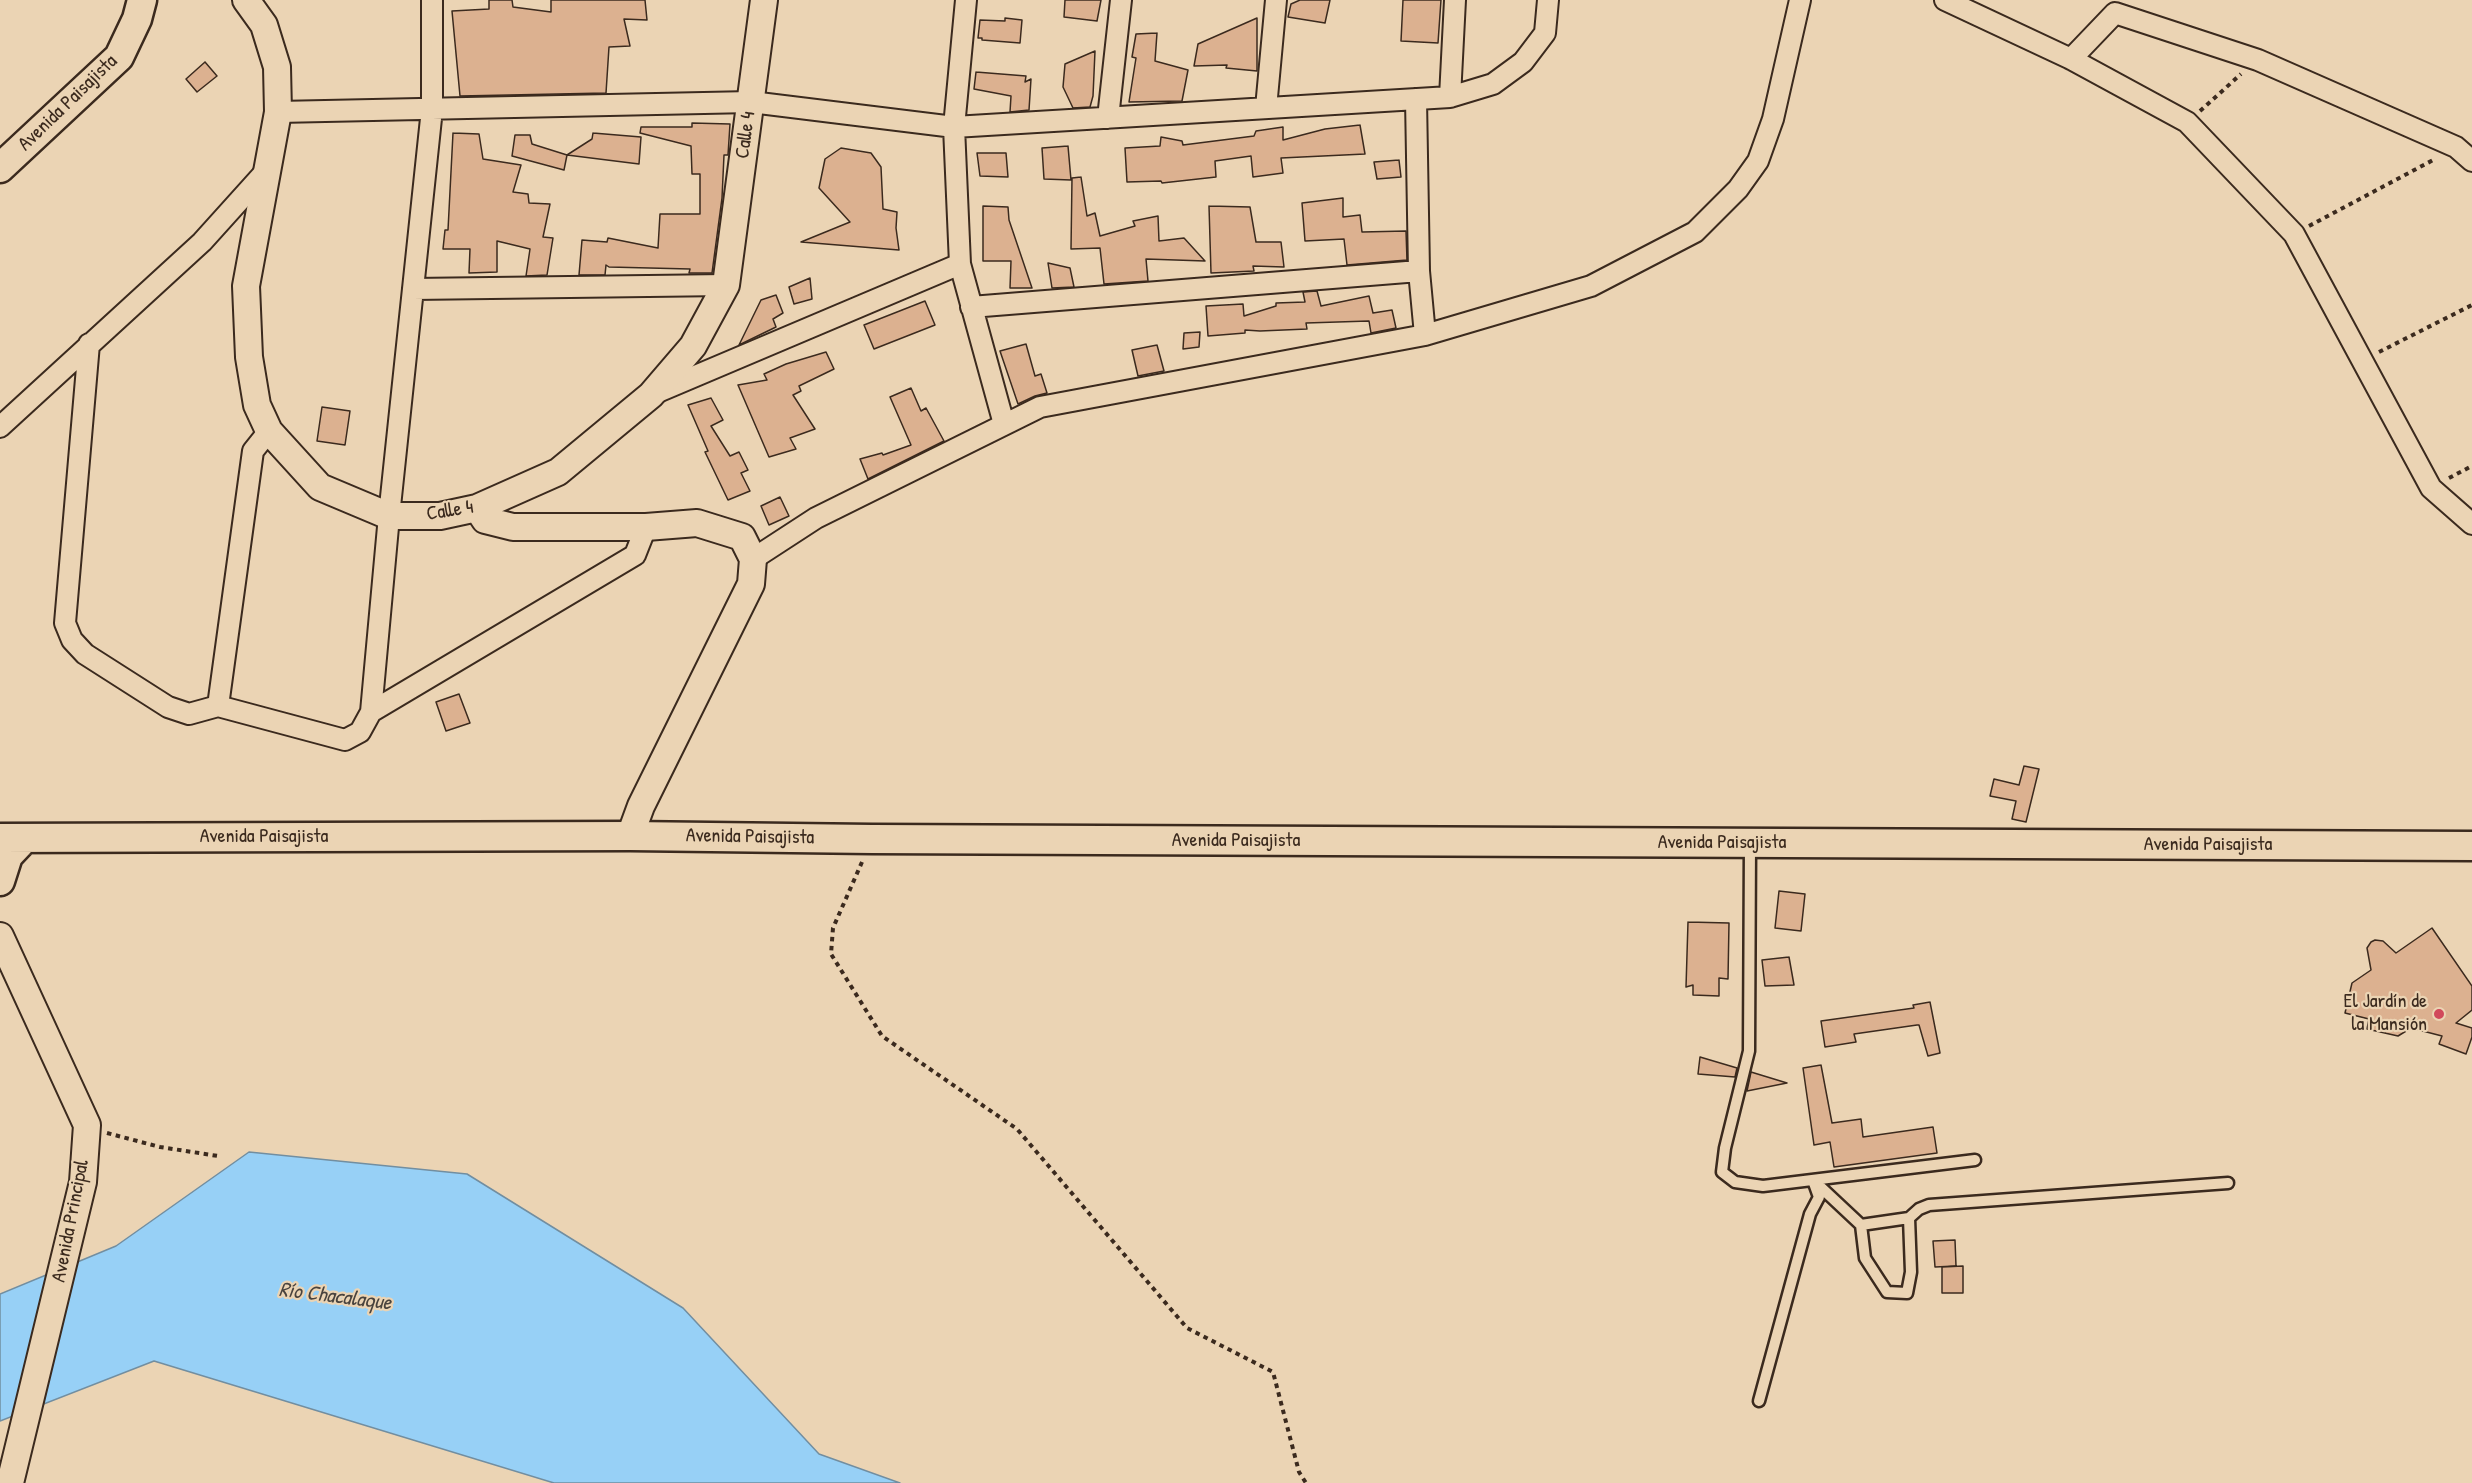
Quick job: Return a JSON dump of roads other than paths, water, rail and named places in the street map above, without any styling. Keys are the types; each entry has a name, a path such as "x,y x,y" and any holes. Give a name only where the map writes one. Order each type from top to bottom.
{"main road":[{"name":"Avenida Paisajista","path":"0,168 119,57 137,19 142,0"},
{"name":"Avenida Paisajista","path":"12,838 630,836 2472,846"},
{"path":"0,881 12,838"}],"street":[{"name":"Calle 4","path":"246,0 264,25 277,67 278,112 246,286 249,357 257,405 269,431 320,488 389,516 440,516 477,508 558,472 651,395 693,346 726,285 764,0"},
{"path":"89,344 65,623 72,640 85,654 168,706 189,714 218,706 345,740 360,732 371,712 389,516 432,109 432,0"},
{"path":"966,0 954,127 960,264 1004,424"},
{"path":"1108,118 1121,0"},
{"path":"1266,108 1276,0"},
{"path":"1450,97 1455,0"},
{"path":"278,112 751,102 954,127 1450,97 1493,84 1523,62 1545,33 1548,0"},
{"path":"753,559 816,518 1040,407 1425,335 1591,286 1695,232 1738,189 1758,161 1773,119 1800,0"},
{"path":"1945,0 2071,59 2187,122 2294,234 2431,488 2472,524"},
{"path":"2071,59 2115,13 2258,60 2456,147 2472,161"},
{"path":"1416,99 1419,271 1425,335"},
{"path":"0,427 202,242 266,171"},
{"path":"651,395 960,264"},
{"path":"970,307 1419,271"},
{"path":"413,289 726,285"},
{"path":"218,706 253,451 269,431"},
{"path":"477,508 485,520 513,527 646,527 697,523 742,537 753,559 751,584 642,806 630,836"},
{"path":"371,712 635,555 646,527"},
{"name":"Avenida Principal","path":"0,936 87,1125 83,1182 10,1483"}],"lane":[{"path":"1750,843 1749,1051 1725,1148 1722,1172 1735,1182 1763,1186 1975,1160"},
{"path":"1813,1180 1862,1226 1865,1258 1887,1292 1906,1293 1911,1272 1909,1218"},
{"path":"1760,1401 1810,1215 1819,1197 1813,1180"},
{"path":"1862,1226 1909,1218 1919,1209 1929,1205 2228,1183"}],"water":[{"name":"Río Chacalaque","path":"249,1152 467,1174 683,1308 819,1454 900,1483 554,1483 154,1361 0,1421 0,1294 116,1246"}],"place":[{"name":"El Jardín de la Mansión","path":"2439,1014"}]}
